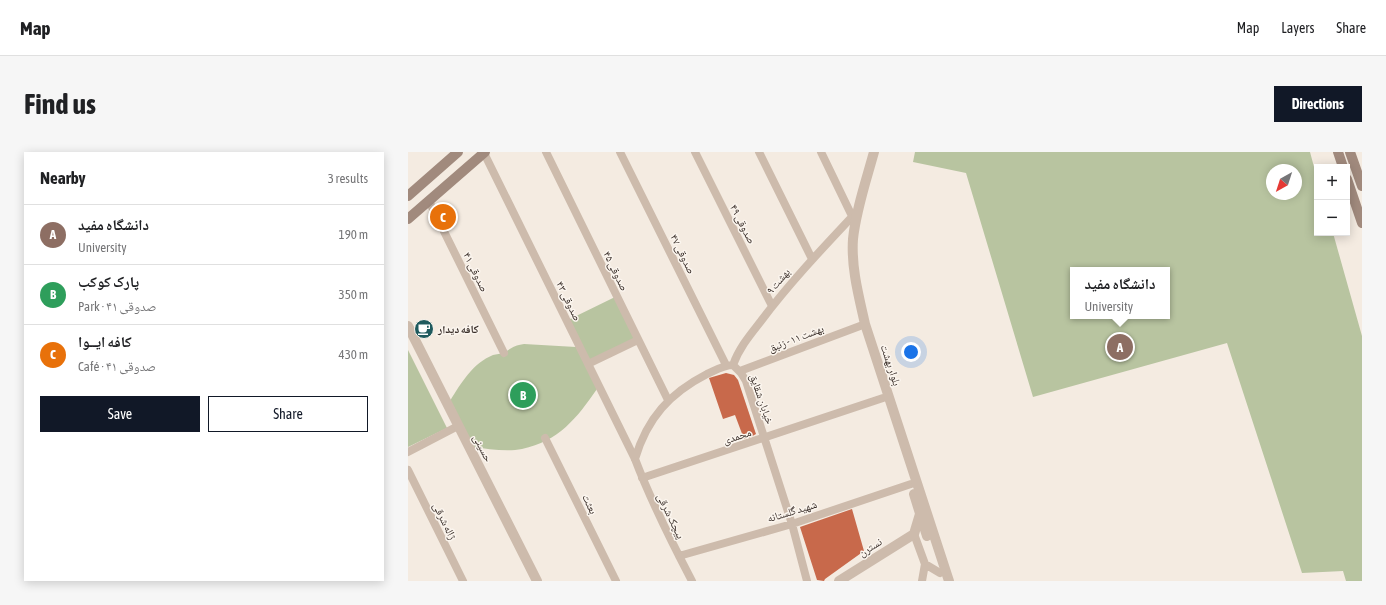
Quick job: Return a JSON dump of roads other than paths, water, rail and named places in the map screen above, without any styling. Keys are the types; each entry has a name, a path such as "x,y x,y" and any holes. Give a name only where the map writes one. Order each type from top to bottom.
{"main road":[{"path":"408,196 458,152"},
{"path":"408,219 485,152"},
{"path":"1338,152 1342,164"},
{"path":"1350,152 1362,186"},
{"path":"1350,188 1362,223"}],"street":[{"name":"صدوقی ۴۳","path":"485,152 635,459"},
{"name":"صدوقی ۴۵","path":"546,152 668,400"},
{"name":"صدوقی ۴۷","path":"620,152 730,365"},
{"name":"صدوقی ۴۹","path":"695,152 772,306"},
{"path":"759,152 812,259"},
{"path":"821,152 851,217"},
{"name":"بلوار بهشت","path":"868,152 851,217 847,240 848,270 860,326 941,577"},
{"name":"بلوار بهشت","path":"874,152 856,216 853,240 854,267 858,295 868,332 950,581"},
{"name":"صدوقی ۴۱","path":"429,200 504,353"},
{"name":"بهشت ۹","path":"730,365 741,347 772,306 812,259 851,217"},
{"name":"حسینی","path":"408,326 537,581"},
{"name":"بهشت ۱۱ - زنبق","path":"740,371 860,326"},
{"path":"588,364 638,340"},
{"path":"635,459 646,432 668,400 688,384 730,365"},
{"name":"خیابان شقایق","path":"730,365 740,371 746,381 792,524 807,581"},
{"name":"محمدی","path":"642,478 883,398"},
{"path":"408,452 458,426"},
{"name":"بعثت","path":"545,438 616,581"},
{"name":"پیچک شرقی","path":"635,459 650,500 692,581"},
{"name":"ژاله شرقی","path":"408,470 463,581"},
{"name":"شهید گلستانه","path":"679,556 792,524 911,484"},
{"path":"920,514 914,534 924,564 922,581"},
{"name":"نسترن","path":"839,581 914,534"},
{"path":"924,564 941,577"}],"place":[{"name":"کافه ایــوا","path":"443,217"},
{"name":"کافه دیدار","path":"424,329"},
{"name":"دانشگاه مفید","path":"1120,347"},
{"name":"پارک کوکب","path":"523,395"}]}
